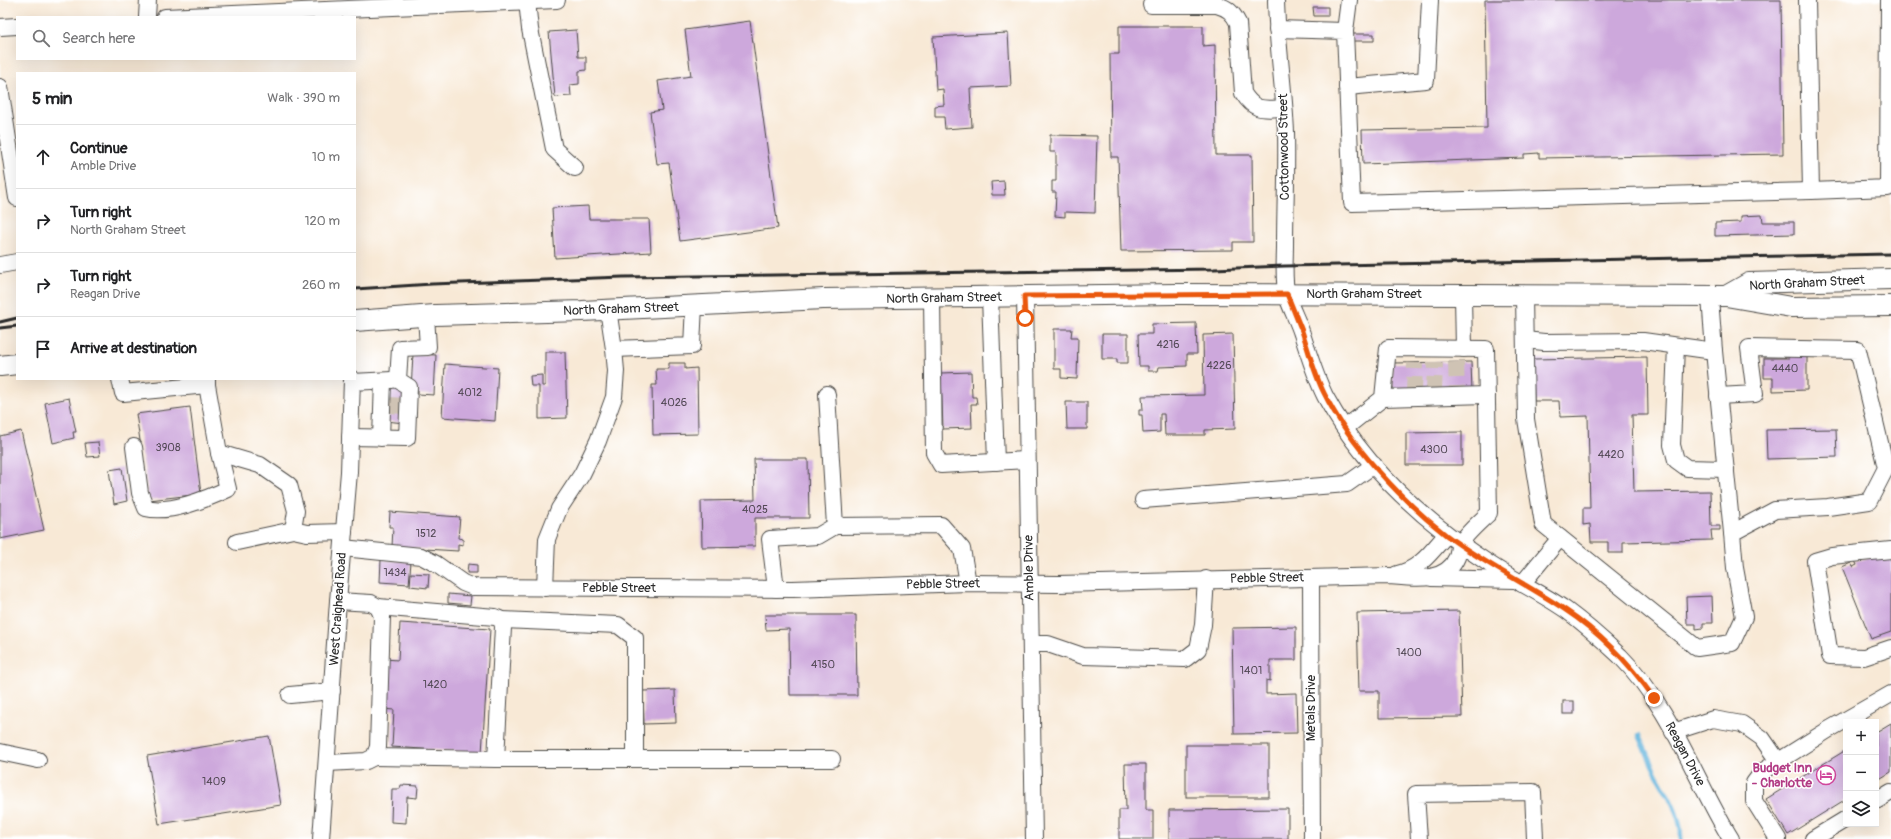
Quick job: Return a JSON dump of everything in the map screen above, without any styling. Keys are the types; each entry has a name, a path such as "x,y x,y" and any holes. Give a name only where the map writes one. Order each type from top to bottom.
{"main road":[{"name":"North Graham Street","path":"1718,296 1749,283 1891,280"},
{"name":"North Graham Street","path":"356,321 426,316 822,299 1024,296 1287,294 1718,296 1791,307 1891,306"},
{"path":"0,366 16,364"}],"street":[{"path":"147,16 148,0"},
{"path":"186,16 557,0"},
{"name":"Cottonwood Street","path":"1276,0 1284,108 1287,294"},
{"path":"1349,0 1345,31 1352,203 1888,188 1889,0"},
{"path":"1347,87 1426,80 1430,0"},
{"path":"1807,0 1811,191"},
{"path":"529,1 530,29 554,149 575,168"},
{"path":"1151,5 1217,5 1225,7 1234,15 1238,23 1243,93 1249,102 1259,109 1284,108"},
{"path":"0,27 16,26"},
{"path":"1277,29 1345,31"},
{"path":"0,87 10,170 16,194"},
{"path":"0,265 16,262"},
{"name":"Reagan Drive","path":"1287,294 1302,332 1311,363 1322,388 1345,428 1374,464 1417,510 1446,535 1564,609 1594,632 1622,658 1650,693 1731,839"},
{"path":"1459,353 1463,295"},
{"path":"1524,295 1526,419 1544,524 1697,648 1732,643 1744,617 1735,568 1714,351 1718,296"},
{"name":"Amble Drive","path":"1024,296 1034,839"},
{"path":"990,297 996,462"},
{"path":"932,298 934,453 941,465 1026,460"},
{"path":"614,349 692,346 694,305"},
{"path":"545,588 547,539 559,509 582,474 598,442 614,397 616,371 608,309"},
{"path":"381,438 390,380 400,348 428,347 426,316"},
{"path":"1525,340 1544,342 1643,341 1714,351"},
{"path":"1676,346 1672,445 1676,460 1687,468 1726,469"},
{"path":"1384,398 1388,348 1415,355 1459,353 1486,349 1489,513 1460,544"},
{"path":"1718,396 1755,394 1749,348 1858,350 1886,468 1869,501 1775,510 1732,533"},
{"path":"120,380 124,393 207,382 219,453 228,489 210,498 157,511 146,508 140,493 134,447"},
{"path":"350,437 407,438 407,406 409,387 390,380 352,380"},
{"name":"West Craighead Road","path":"321,839 349,472 352,380"},
{"path":"827,394 835,526"},
{"path":"1345,428 1384,398 1414,395 1487,395"},
{"path":"219,453 260,465 289,485 296,511 293,530"},
{"path":"1143,500 1347,484 1374,464"},
{"path":"776,589 770,539 818,536 835,526 941,525 962,550 968,583"},
{"path":"237,542 293,530 307,533 344,532"},
{"name":"Pebble Street","path":"1390,576 1403,573 1421,563 1446,535"},
{"path":"1519,582 1560,538"},
{"name":"Pebble Street","path":"1416,578 1431,577 1444,573 1456,558 1460,544"},
{"name":"Pebble Street","path":"343,548 421,556 436,564 463,583 473,587 776,589 968,583 1058,584 1206,579 1390,576 1519,582"},
{"path":"1891,550 1832,556 1815,561 1830,656 1864,657 1891,648"},
{"name":"Metals Drive","path":"1311,578 1312,839"},
{"path":"1031,644 1048,644 1083,656 1185,659 1198,649 1203,625 1206,579"},
{"path":"338,601 371,603 378,607 495,617 502,620 618,625 635,638 636,759"},
{"path":"374,757 378,747 382,616 378,607"},
{"path":"496,759 504,627 502,620"},
{"path":"290,695 332,691"},
{"path":"1778,839 1754,801 1754,783 1763,771 1828,730 1891,694"},
{"path":"1673,732 1713,719 1742,724 1762,738 1778,761"},
{"path":"0,752 38,760"},
{"path":"327,763 366,761 374,757 496,759 832,759"},
{"path":"1419,839 1416,794 1533,792 1535,839"},
{"path":"1879,799 1891,792"},
{"path":"1813,839 1843,821"}],"building":[{"path":"1485,0 1781,0 1783,154 1539,158 1539,153 1524,154 1524,158 1363,164 1362,130 1487,128"},
{"path":"1313,7 1328,7 1328,16 1314,16"},
{"path":"750,21 778,228 680,241 669,163 657,164 650,112 662,110 658,81 691,76 685,30"},
{"path":"1119,26 1203,26 1203,46 1215,45 1216,155 1252,155 1253,242 1233,242 1233,250 1121,251 1118,157 1111,157 1110,54 1119,54"},
{"path":"576,30 578,57 586,57 586,70 579,71 579,84 570,85 571,96 555,97 549,32"},
{"path":"1008,33 1011,86 970,88 972,127 945,129 944,117 935,117 935,106 944,105 943,89 936,90 933,37"},
{"path":"1351,34 1374,34 1374,41 1352,41"},
{"path":"1050,135 1097,136 1095,213 1065,212 1065,217 1055,216 1056,192 1052,192 1052,181 1056,181 1056,152 1050,152"},
{"path":"1004,181 1005,195 992,195 991,182"},
{"path":"588,206 589,219 649,219 651,252 555,258 552,208"},
{"path":"1762,215 1763,222 1794,222 1794,234 1715,236 1715,223 1741,222 1741,216"},
{"path":"1196,323 1197,354 1187,354 1187,366 1159,367 1158,371 1148,371 1148,366 1139,366 1138,334 1152,334 1152,324"},
{"path":"1054,329 1072,329 1071,337 1078,337 1077,379 1061,378 1061,369 1054,369"},
{"path":"1102,334 1128,334 1128,363 1117,363 1117,359 1102,359"},
{"path":"1233,334 1235,429 1205,430 1205,435 1165,435 1164,414 1160,414 1160,432 1143,433 1142,415 1139,415 1139,410 1143,410 1142,396 1204,395 1203,335"},
{"path":"545,352 565,352 567,418 539,419 539,386 531,386 530,376 542,375 542,386 545,386"},
{"path":"413,354 436,355 434,395 418,394 418,390 411,390"},
{"path":"1789,354 1807,354 1807,390 1773,391 1773,378 1764,378 1764,358 1789,358"},
{"path":"1647,357 1648,415 1632,415 1634,492 1710,491 1711,526 1720,526 1720,530 1711,530 1712,540 1623,542 1623,553 1608,553 1608,542 1591,542 1590,524 1583,525 1583,508 1590,508 1588,416 1560,417 1559,401 1534,401 1533,359"},
{"path":"1471,362 1472,392 1393,393 1392,363"},
{"path":"669,363 685,363 685,369 697,368 698,434 653,435 652,385 657,385 656,369 669,369"},
{"path":"445,364 498,368 495,421 442,417"},
{"path":"971,372 972,397 976,397 977,404 971,404 972,428 943,429 941,373"},
{"path":"389,387 406,389 404,423 386,421"},
{"path":"69,398 76,432 73,432 74,438 53,443 45,403"},
{"path":"1066,402 1087,402 1087,429 1067,429"},
{"path":"190,407 201,494 149,500 136,414"},
{"path":"1836,429 1837,457 1767,459 1766,430"},
{"path":"21,431 44,530 0,539 0,436"},
{"path":"1462,432 1462,465 1406,465 1406,433"},
{"path":"98,442 100,456 87,457 85,443"},
{"path":"754,459 808,459 809,518 755,518 755,546 702,547 701,501 755,500"},
{"path":"122,468 127,501 114,504 109,470"},
{"path":"390,512 460,517 458,538 463,539 463,545 458,544 458,551 392,547 393,527 389,527"},
{"path":"1891,552 1891,632 1871,639 1842,567 1851,563 1853,567 1857,565 1855,561"},
{"path":"381,560 411,562 409,584 380,582"},
{"path":"468,564 477,565 477,573 467,573"},
{"path":"411,573 429,574 428,588 410,586"},
{"path":"448,594 471,596 470,605 448,603"},
{"path":"1712,596 1713,623 1703,623 1703,628 1696,629 1696,624 1687,624 1686,597"},
{"path":"1459,611 1462,717 1379,718 1379,691 1359,691 1357,613"},
{"path":"765,615 856,615 857,695 790,695 789,629 766,630"},
{"path":"400,623 490,629 482,753 392,747 394,710 382,709 385,659 398,660"},
{"path":"1296,627 1296,660 1270,660 1270,681 1266,680 1266,694 1296,693 1297,733 1234,734 1232,628"},
{"path":"675,690 676,723 644,724 643,691"},
{"path":"1563,701 1574,701 1574,714 1563,714"},
{"path":"1891,723 1891,772 1879,779 1879,755 1879,730"},
{"path":"269,736 281,805 159,824 147,756"},
{"path":"1186,745 1269,745 1269,797 1186,797"},
{"name":"Budget Inn - Charlotte","path":"1843,752 1843,801 1788,835 1766,799"},
{"path":"1125,764 1146,764 1146,810 1153,810 1153,839 1119,839 1119,810 1126,810"},
{"path":"401,785 418,786 417,798 407,797 406,823 391,822 392,789 400,789"},
{"path":"1288,809 1288,839 1169,839 1169,810"}],"waterway":[{"path":"1639,735 1654,770 1674,806 1681,830 1681,839"}],"tunnel":[{"path":"1434,393 1435,362"},
{"path":"1456,362 1457,393"},
{"path":"1414,393 1415,363"},
{"path":"388,405 405,406"}],"railway":[{"path":"356,289 432,284 623,277 1214,269 1285,266 1891,254"},
{"path":"0,322 16,318"},
{"path":"0,328 16,326"}],"place":[{"name":"Budget Inn - Charlotte","path":"1826,775"}],"route":[{"path":"1025,318 1024,296 1287,294 1302,332 1311,363 1324,394 1351,437 1388,480 1417,510 1446,535 1492,566 1564,609 1594,632 1622,658 1654,698"}]}
